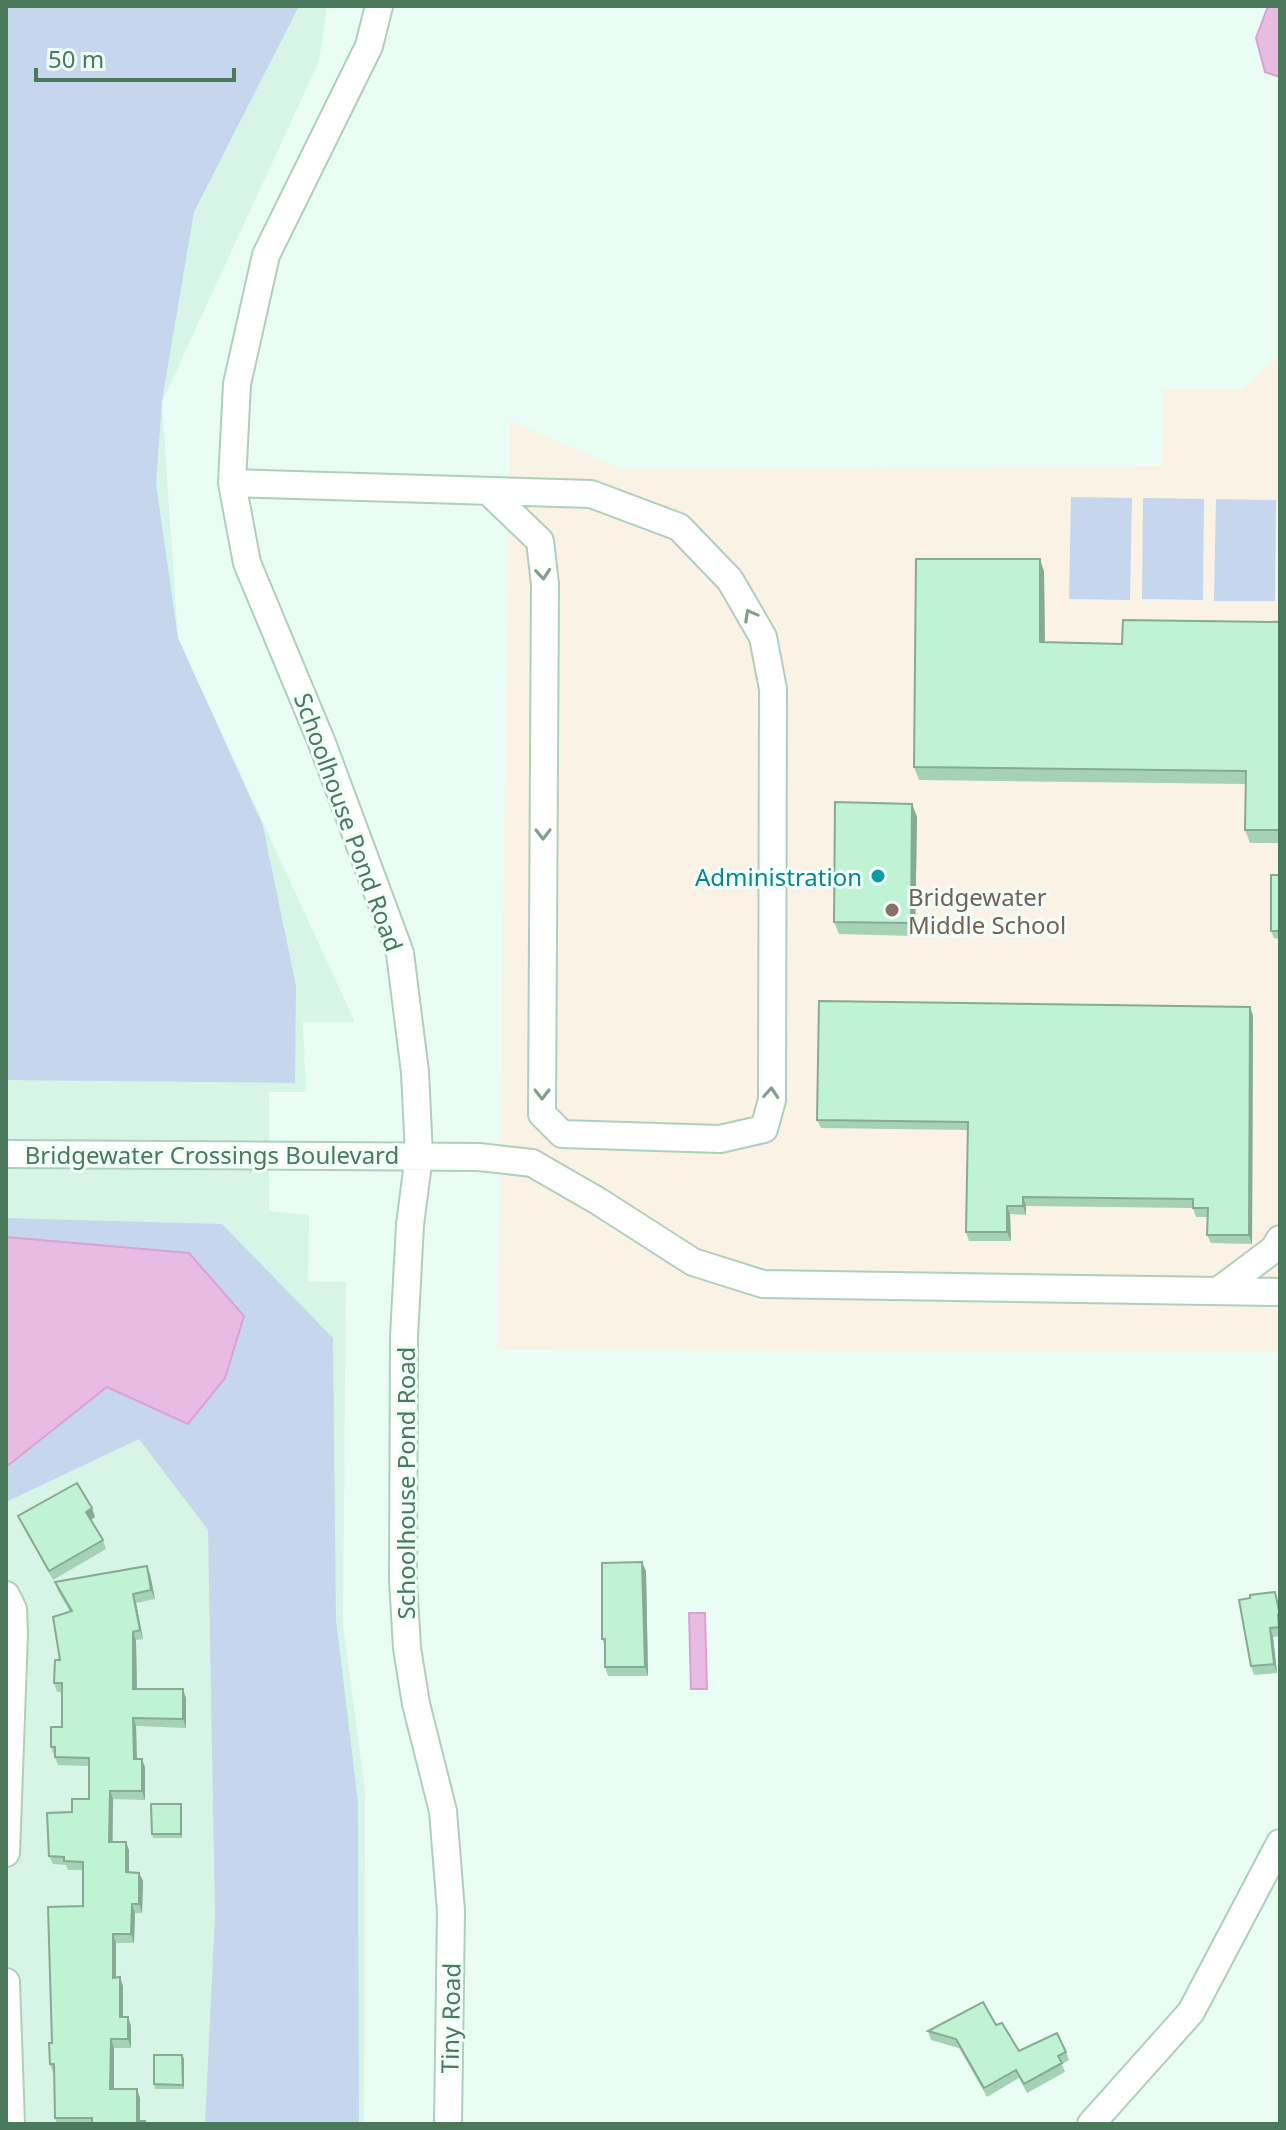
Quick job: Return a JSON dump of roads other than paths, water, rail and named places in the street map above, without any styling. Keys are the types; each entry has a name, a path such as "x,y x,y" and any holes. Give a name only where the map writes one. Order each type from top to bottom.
{"street":[{"name":"Schoolhouse Pond Road","path":"379,6 369,46 266,255 237,384 232,483 247,563 322,743 400,953 415,1072 419,1155 410,1225 404,1337 403,1580 411,1676 443,1811 451,1911"},
{"path":"232,483 591,494 679,527 730,580 763,637 773,689 772,1100 764,1129 720,1139 562,1134 542,1114 545,584 540,541 488,491"},
{"name":"Bridgewater Crossings Boulevard","path":"6,1154 479,1157 532,1163 693,1262 763,1284 1280,1292"},
{"path":"1218,1291 1274,1249 1280,1239"},
{"path":"6,1595 13,1609 14,1634 6,1853"},
{"path":"1091,2124 1191,2012 1254,1898 1280,1843"},
{"name":"Tiny Road","path":"448,2124 451,1911"},
{"path":"6,1982 11,2124"}],"place":[{"name":"Administration","path":"878,876"},
{"name":"Bridgewater Middle School","path":"892,910"}]}
